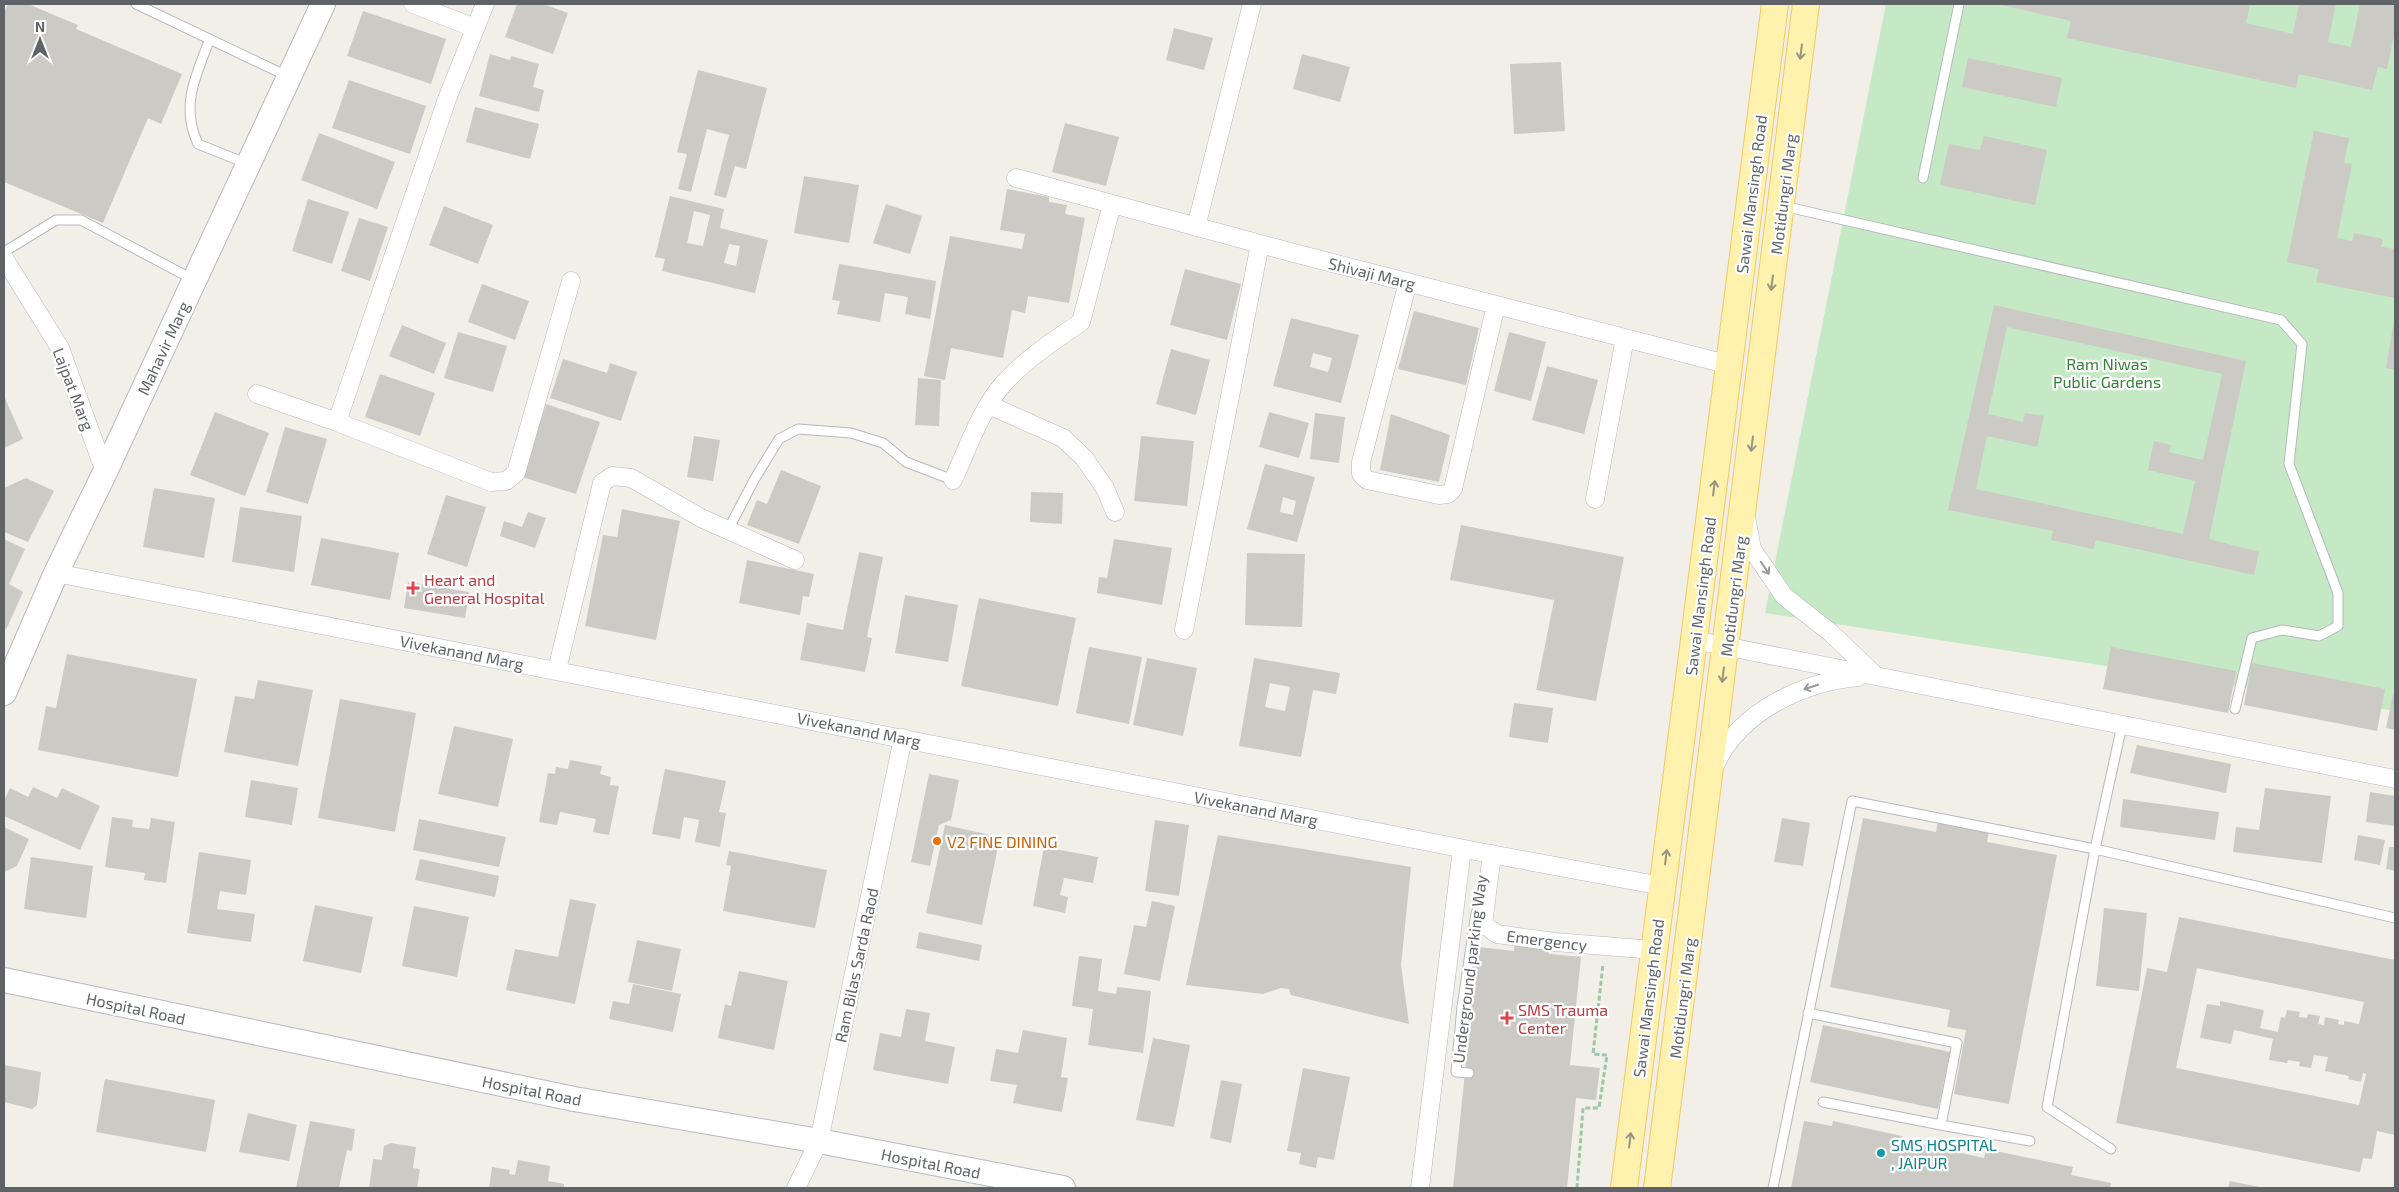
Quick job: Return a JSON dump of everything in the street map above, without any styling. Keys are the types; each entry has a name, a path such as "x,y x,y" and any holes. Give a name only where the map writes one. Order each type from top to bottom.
{"main road":[{"name":"Sawai Mansingh Road","path":"1624,1188 1775,4"},
{"name":"Motidungri Marg","path":"1657,1188 1711,773 1806,4"}],"street":[{"name":"Mahavir Marg","path":"4,694 56,573 323,4"},
{"path":"413,4 475,28"},
{"path":"337,422 447,99 485,4"},
{"path":"1196,227 1252,4"},
{"name":"Shivaji Marg","path":"1016,178 1260,244 1730,365"},
{"path":"953,480 989,405 1012,376 1045,346 1081,322 1112,204"},
{"path":"1184,630 1260,244"},
{"name":"Lajpat Marg","path":"4,258 60,348 105,472"},
{"path":"256,394 337,422 491,482 506,481 516,473 570,281"},
{"path":"1408,282 1360,462 1361,474 1367,480 1439,495 1448,494 1453,488 1496,305"},
{"path":"1595,499 1625,338"},
{"path":"989,405 1063,438 1084,458 1105,488 1115,512"},
{"path":"557,670 602,483 612,476 631,478 701,518 795,560"},
{"path":"1744,506 1752,549 1784,596 1831,633 1876,676"},
{"name":"Vivekanand Marg","path":"56,573 1488,854 1662,886"},
{"path":"1694,640 1727,645 2395,779"},
{"path":"1711,773 1725,745 1741,728 1792,693 1833,680 1876,676"},
{"name":"Ram Bilas Sarda Raod","path":"796,1188 819,1141 903,738"},
{"path":"1420,1188 1462,848"},
{"name":"Emergency","path":"1488,854 1483,924 1497,934 1654,950"},
{"name":"Hospital Road","path":"4,980 574,1099 819,1141 1063,1188"}],"lane":[{"path":"136,4 289,77"},
{"path":"1923,178 1958,4"},
{"path":"210,39 192,90 189,110 192,130 198,144 248,164"},
{"path":"1782,206 2281,320 2302,344 2289,464 2338,593 2338,626 2319,636 2282,630 2252,638 2235,710"},
{"path":"4,252 56,220 81,220 194,280"},
{"path":"728,530 754,480 779,439 798,429 851,433 883,443 906,462 953,480"},
{"path":"2111,1149 2046,1108 2095,849 2122,725"},
{"path":"1774,1188 1852,801 2095,849 2395,918"},
{"name":"Underground parking Way","path":"1469,1073 1456,1072 1462,1007 1488,854"},
{"path":"1808,1013 1956,1042 1941,1125"},
{"path":"1823,1102 2030,1141"}],"path":[{"path":"1577,1188 1583,1108 1599,1108 1607,1055 1593,1054 1605,946"}],"green space":[{"name":"Ram Niwas Public Gardens","path":"1886,4 2395,4 2395,711 1765,613"}],"building":[{"path":"8,4 28,4 78,25 76,29 182,74 161,124 148,118 103,223 4,182 4,13"},
{"path":"517,4 543,4 568,13 553,54 505,37"},
{"path":"1998,4 2250,4 2246,23 2293,34 2299,4 2336,4 2328,42 2351,47 2360,4 2395,4 2395,30 2387,69 2378,67 2372,90 2299,74 2296,88 2067,38 2071,21"},
{"path":"363,11 446,39 431,84 347,56"},
{"path":"1174,28 1213,38 1204,70 1166,60"},
{"path":"490,54 510,60 511,56 539,64 533,87 544,90 539,112 479,96"},
{"path":"1302,54 1350,67 1340,102 1293,89"},
{"path":"1968,58 2062,78 2056,107 1962,87"},
{"path":"1561,62 1565,131 1514,134 1510,64"},
{"path":"698,70 767,88 746,169 735,166 726,198 714,195 729,135 707,129 691,192 678,189 687,154 677,152"},
{"path":"349,80 426,106 410,154 332,128"},
{"path":"475,107 539,124 530,159 466,142"},
{"path":"1065,123 1119,137 1106,186 1052,172"},
{"path":"2314,131 2349,138 2344,163 2352,164 2337,238 2352,241 2354,233 2383,239 2381,247 2395,249 2395,298 2316,282 2319,269 2287,262"},
{"path":"319,133 395,162 377,209 301,180"},
{"path":"1984,136 2047,150 2035,205 1940,185 1949,144 1980,150"},
{"path":"804,176 859,185 849,243 794,233"},
{"path":"1007,189 1049,197 1049,202 1067,205 1065,214 1085,218 1069,303 1028,296 1025,313 1012,310 1003,358 951,348 945,380 924,376 950,236 1022,249 1025,234 1000,230"},
{"path":"670,196 724,209 720,228 768,240 755,293 662,271 665,259 655,257","holes":["694,211 710,215 703,246 687,243","729,244 740,246 736,266 724,263"]},
{"path":"308,199 349,212 332,264 292,251"},
{"path":"886,204 922,216 910,254 873,243"},
{"path":"444,206 493,225 478,264 429,245"},
{"path":"359,218 388,227 370,281 341,271"},
{"path":"839,264 936,281 930,319 905,314 908,297 885,293 880,322 837,314 840,301 832,300"},
{"path":"1185,269 1241,284 1227,340 1170,325"},
{"path":"482,284 529,301 515,340 468,322"},
{"path":"1994,305 2246,361 2209,539 2259,552 2254,575 2096,540 2093,549 2051,540 2053,531 1948,510","holes":["2007,327 2222,374 2203,460 2169,452 2171,445 2154,441 2148,470 2195,481 2183,534 1976,489 1987,436 2037,447 2044,416 2025,413 2023,422 1988,414"]},
{"path":"1414,311 1479,328 1466,385 1398,369"},
{"path":"1291,318 1359,335 1341,403 1273,386","holes":["1313,353 1332,358 1328,372 1310,367"]},
{"path":"2395,321 2395,370 2386,368"},
{"path":"402,325 446,343 434,374 389,356"},
{"path":"458,332 507,346 493,392 444,378"},
{"path":"1509,332 1546,342 1531,401 1494,391"},
{"path":"1171,349 1210,360 1196,415 1156,404"},
{"path":"563,359 607,373 610,363 637,372 621,421 550,398"},
{"path":"1547,366 1598,380 1584,434 1532,420"},
{"path":"380,374 435,393 420,436 365,417"},
{"path":"918,378 941,380 939,426 915,425"},
{"path":"4,396 23,439 4,448"},
{"path":"546,404 600,422 576,494 522,477"},
{"path":"215,412 269,433 245,496 190,475"},
{"path":"1269,412 1309,423 1299,458 1259,447"},
{"path":"1315,413 1345,417 1339,463 1310,459"},
{"path":"1391,414 1450,435 1439,482 1380,470"},
{"path":"285,427 327,439 308,504 266,492"},
{"path":"694,436 720,440 713,481 687,477"},
{"path":"1141,436 1194,441 1187,506 1134,501"},
{"path":"1265,464 1315,477 1297,542 1247,529","holes":["1283,497 1296,501 1293,515 1280,512"]},
{"path":"781,470 821,486 799,544 747,525 757,500 767,504"},
{"path":"26,478 54,491 28,542 4,532 4,488"},
{"path":"154,488 215,498 204,558 143,547"},
{"path":"1031,492 1063,493 1062,524 1030,522"},
{"path":"446,495 486,507 467,567 427,554"},
{"path":"240,507 302,516 294,572 232,562"},
{"path":"622,509 680,521 656,640 585,626 603,535 617,537"},
{"path":"528,512 546,518 535,548 500,536 504,521 522,527"},
{"path":"1461,525 1624,557 1596,701 1536,690 1554,600 1450,580"},
{"path":"321,538 399,553 390,600 311,585"},
{"path":"4,539 25,549 9,584 23,592 6,630 4,622"},
{"path":"1114,539 1172,548 1162,605 1097,593 1099,577 1107,578"},
{"path":"859,552 883,557 867,637 872,638 865,672 800,660 807,623 843,630"},
{"path":"1247,553 1305,554 1302,627 1245,625"},
{"path":"747,560 814,574 809,597 803,596 800,615 739,603"},
{"path":"408,582 469,592 465,618 404,608"},
{"path":"905,595 958,605 948,662 895,653"},
{"path":"979,598 1076,618 1058,706 961,686"},
{"path":"1089,647 1142,657 1129,724 1076,713"},
{"path":"2111,647 2236,671 2228,713 2103,689"},
{"path":"67,654 197,679 178,777 38,750 46,706 56,708"},
{"path":"1147,658 1197,668 1183,736 1133,725"},
{"path":"1254,658 1340,673 1336,694 1313,690 1301,757 1239,746","holes":["1270,683 1290,687 1285,711 1265,707"]},
{"path":"2252,663 2385,689 2377,731 2244,705"},
{"path":"258,680 313,690 298,766 224,752 235,696 254,699"},
{"path":"2393,695 2395,695 2395,730 2386,728"},
{"path":"340,699 416,713 395,832 318,818"},
{"path":"1514,703 1553,708 1548,743 1509,737"},
{"path":"454,726 513,739 498,807 438,794"},
{"path":"2137,745 2231,764 2226,793 2130,773"},
{"path":"570,760 602,766 600,774 611,777 610,785 619,786 609,835 593,832 596,819 560,812 557,825 539,822 548,773 555,774 556,767 568,769"},
{"path":"665,769 726,781 719,812 726,813 720,847 695,842 699,820 684,817 680,839 652,834"},
{"path":"929,774 959,780 951,820 939,825 930,866 911,862"},
{"path":"251,780 298,788 292,825 245,817"},
{"path":"33,787 57,798 62,788 100,806 80,850 4,816 4,801 10,788 28,797"},
{"path":"2265,788 2331,796 2322,863 2233,852 2236,827 2259,830"},
{"path":"2370,792 2395,796 2395,826 2366,822"},
{"path":"2123,799 2219,812 2215,840 2120,827"},
{"path":"112,817 133,820 132,827 149,829 151,818 175,822 166,883 144,880 145,873 105,867"},
{"path":"1782,818 1810,823 1803,866 1774,862"},
{"path":"1863,818 1936,832 1938,821 1989,831 1987,842 2057,855 2009,1104 1954,1094 1966,1030 1947,1027 1950,1010 1830,987"},
{"path":"419,819 506,837 499,867 413,850"},
{"path":"1155,820 1189,825 1179,896 1145,891"},
{"path":"945,825 1000,837 982,925 926,913"},
{"path":"4,827 29,839 17,866 4,872"},
{"path":"1218,835 1411,867 1401,965 1409,1024 1291,995 1289,989 1281,988 1263,994 1186,985"},
{"path":"2358,835 2385,840 2380,865 2354,860"},
{"path":"1044,847 1098,857 1093,883 1064,878 1060,895 1068,897 1065,913 1033,906"},
{"path":"2389,847 2395,847 2395,871 2386,869"},
{"path":"729,851 827,870 815,928 723,911 731,866 726,865"},
{"path":"199,852 251,860 246,895 220,891 217,909 255,914 251,942 187,933"},
{"path":"31,857 93,866 86,918 24,909"},
{"path":"420,859 499,876 495,897 415,880"},
{"path":"570,899 596,904 575,1004 506,990 515,949 558,957"},
{"path":"1152,901 1175,906 1160,981 1124,974 1134,925 1146,927"},
{"path":"315,905 373,917 361,973 303,961"},
{"path":"414,906 469,917 457,977 402,966"},
{"path":"2104,908 2147,913 2139,991 2096,986"},
{"path":"2179,917 2395,960 2395,1135 2377,1131 2372,1159 2363,1158 2360,1172 2116,1123 2147,968 2167,972","holes":["2197,968 2364,1002 2359,1024 2344,1021 2344,1025 2338,1024 2339,1020 2325,1017 2324,1025 2318,1024 2320,1016 2308,1014 2307,1018 2299,1017 2300,1012 2287,1010 2285,1018 2281,1017 2278,1032 2260,1028 2264,1010 2220,1001 2220,1006 2207,1004 2200,1038 2231,1044 2234,1030 2273,1039 2269,1060 2287,1063 2288,1060 2300,1062 2299,1066 2311,1068 2314,1055 2328,1057 2325,1071 2349,1076 2348,1079 2361,1082 2363,1073 2366,1074 2359,1105 2176,1068"]},
{"path":"1516,929 1551,933 1549,954 1581,957 1570,1065 1600,1068 1596,1100 1576,1098 1567,1188 1453,1188 1478,947 1514,951"},
{"path":"919,932 982,945 979,961 916,948"},
{"path":"637,940 681,949 672,991 628,982"},
{"path":"1079,956 1102,959 1098,991 1116,994 1117,987 1151,991 1143,1053 1088,1045 1093,1009 1072,1006"},
{"path":"739,971 788,981 774,1050 718,1038 725,1004 731,1006"},
{"path":"633,984 681,994 673,1032 609,1019 613,1001 629,1004"},
{"path":"906,1009 930,1013 925,1041 955,1047 948,1084 873,1070 880,1033 901,1037"},
{"path":"1823,1025 1950,1052 1938,1109 1810,1082"},
{"path":"1023,1030 1067,1038 1061,1077 1068,1078 1062,1112 1013,1103 1017,1085 990,1081 996,1049 1018,1053"},
{"path":"1153,1038 1190,1045 1174,1127 1136,1120"},
{"path":"4,1065 41,1072 37,1105 32,1109 4,1102"},
{"path":"1303,1068 1350,1077 1334,1160 1318,1157 1316,1168 1299,1164 1301,1153 1287,1151"},
{"path":"105,1079 215,1100 206,1152 96,1132"},
{"path":"1221,1080 1242,1084 1231,1143 1210,1138"},
{"path":"248,1113 297,1125 289,1161 239,1152"},
{"path":"310,1121 355,1129 352,1151 347,1150 339,1188 296,1188"},
{"name":"SMS HOSPITAL , JAIPUR","path":"1804,1121 1832,1126 1833,1121 1902,1136 1901,1140 1984,1158 1986,1149 2073,1167 2071,1175 2111,1183 2110,1188 1791,1188"},
{"path":"391,1143 416,1147 413,1168 420,1169 417,1188 369,1188 373,1159 382,1160 384,1146"},
{"path":"518,1160 550,1166 548,1181 564,1184 564,1188 489,1188 492,1167 510,1170 509,1174 515,1175"},
{"path":"2230,1181 2260,1187 2260,1188 2228,1188"}],"place":[{"name":"Heart and General Hospital","path":"413,588"},
{"name":"V2 FINE DINING","path":"937,841"},
{"name":"SMS Trauma Center","path":"1507,1018"},
{"name":"SMS HOSPITAL , JAIPUR","path":"1881,1153"}]}
